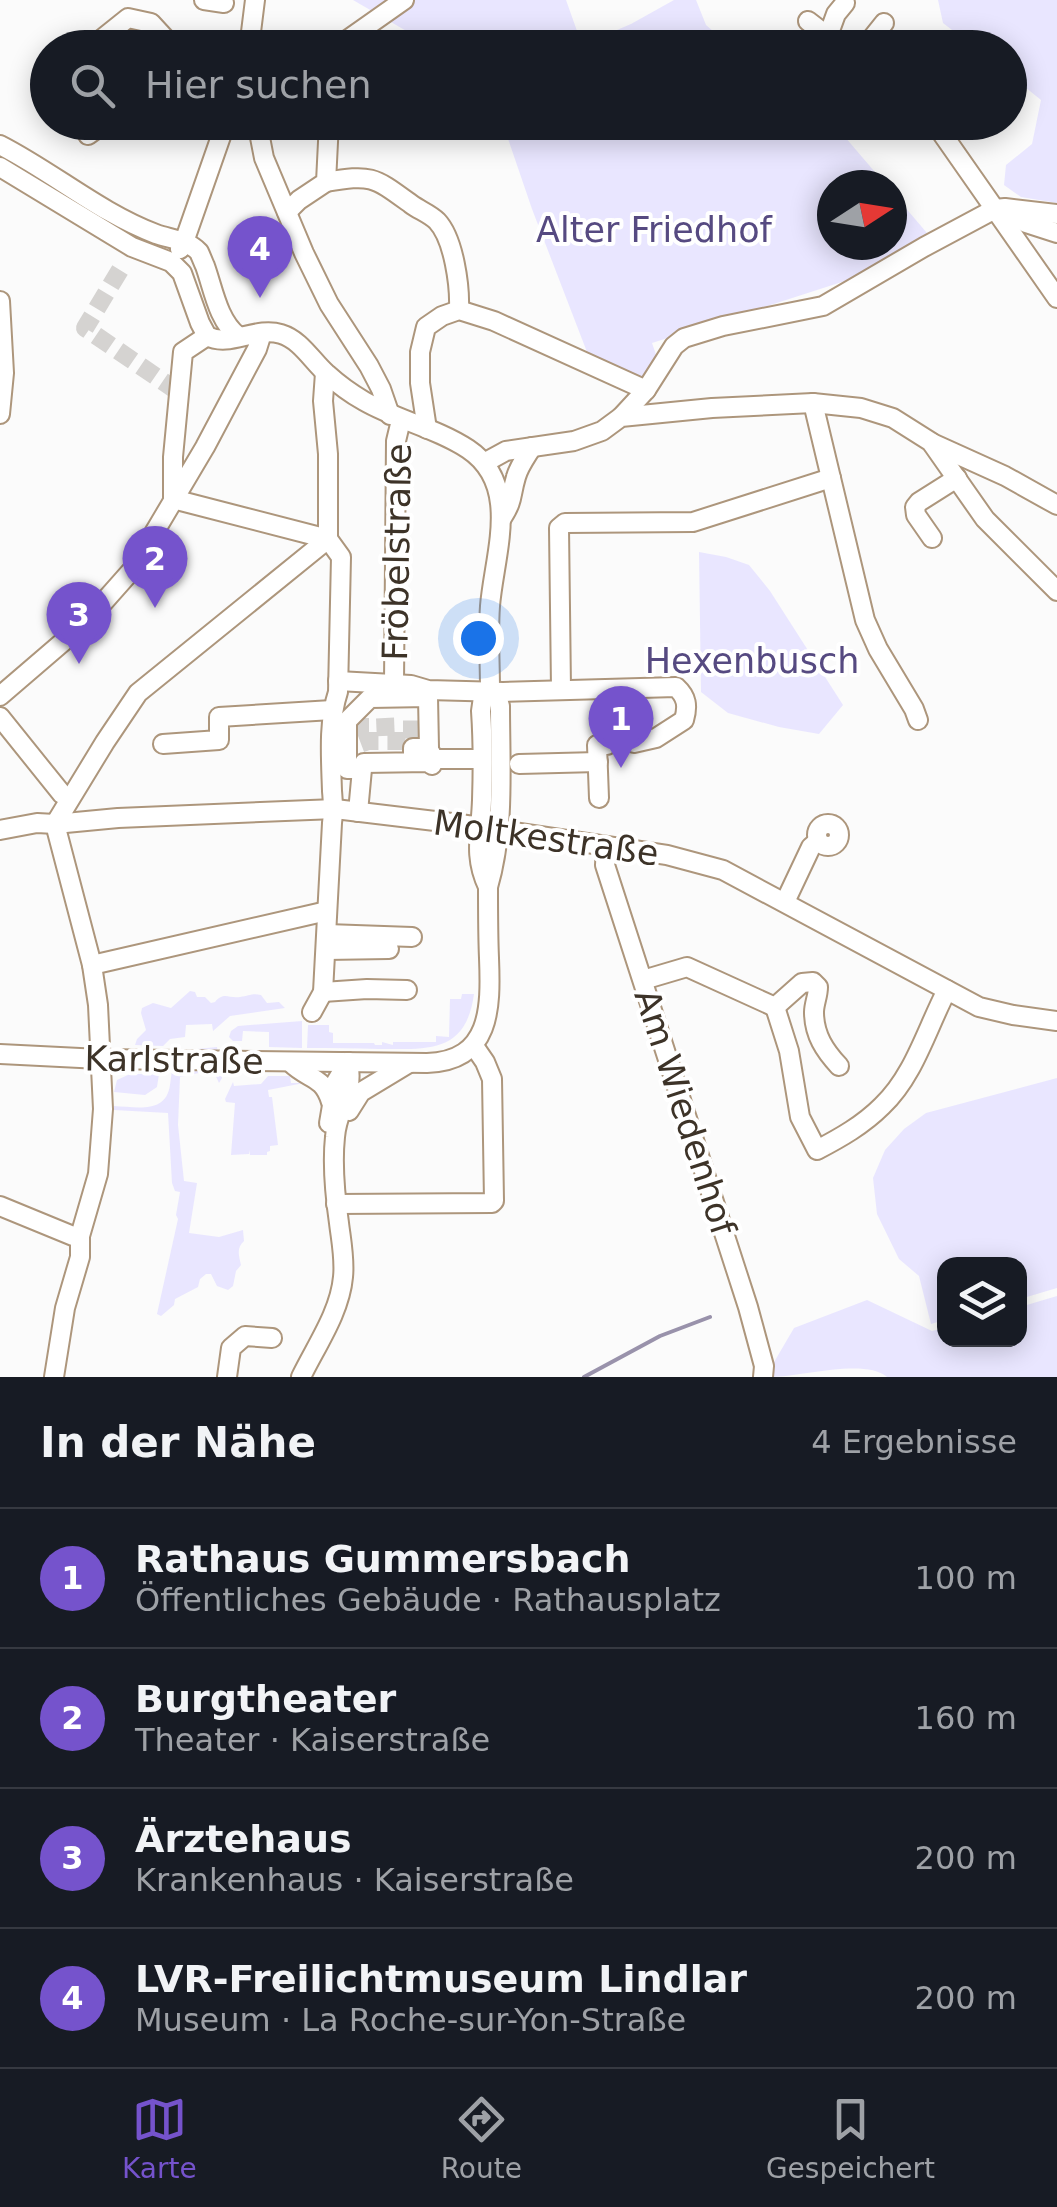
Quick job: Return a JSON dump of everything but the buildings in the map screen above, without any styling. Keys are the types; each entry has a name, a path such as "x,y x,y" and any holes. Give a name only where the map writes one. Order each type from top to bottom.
{"street":[{"path":"204,0 224,4"},
{"path":"251,30 255,0"},
{"path":"360,30 404,0"},
{"path":"836,30 836,14 845,3"},
{"path":"113,30 128,18 151,23 157,30"},
{"path":"808,21 820,30"},
{"path":"878,30 884,23"},
{"path":"171,262 184,242 220,140"},
{"path":"260,140 264,158 318,282 396,417"},
{"path":"326,182 328,140"},
{"path":"948,140 1000,209 1057,298"},
{"path":"0,146 31,160 115,214 200,252 223,317 238,336"},
{"path":"0,167 132,246 171,262 182,273 207,336 224,341 278,333 292,339 348,392 468,450 484,463 496,486 502,518 490,604 490,690 500,706 489,829 480,870 488,887 489,1006 484,1026 466,1053 447,1061 410,1063 361,1092 346,1118 334,1152"},
{"path":"287,212 326,182 361,176 386,185 441,226 455,262 459,310"},
{"path":"1000,209 1057,233"},
{"path":"484,463 506,451 574,441 602,431 646,390 665,358 684,338 823,306 924,247 1000,209 1057,214"},
{"path":"0,301 4,373 0,414"},
{"path":"427,429 420,382 420,352 426,328 459,310 494,321 646,390"},
{"path":"0,696 100,608 132,570 214,430 262,333"},
{"path":"173,499 172,458 183,352 207,336"},
{"path":"312,1012 323,992 334,809 332,710 338,692 341,557 328,540 325,373"},
{"path":"621,417 813,403 861,408 894,418 931,442 1057,505"},
{"path":"813,403 866,620 878,650 918,720"},
{"name":"Fröbelstraße","path":"394,684 396,417"},
{"path":"931,442 985,519 1057,591"},
{"path":"502,518 514,498 516,476 532,447"},
{"path":"561,689 560,528 565,523 693,522 830,478"},
{"path":"932,538 915,507 956,478"},
{"path":"173,499 328,540"},
{"path":"54,1377 65,1308 80,1257 80,1236 98,1174 103,1117 98,1005 92,966 56,824 138,693 328,540"},
{"path":"338,681 394,684 428,697 429,748 413,748 413,754 431,753 432,765 364,764 358,812"},
{"path":"362,769 346,770 347,721 370,698 428,690 503,692 676,686 684,695 684,720 656,738 634,744"},
{"path":"489,829 481,704 490,690"},
{"path":"163,744 219,740 219,717 332,710"},
{"path":"0,717 69,799"},
{"path":"599,798 598,745 606,744"},
{"path":"432,759 482,759"},
{"path":"518,764 598,762"},
{"name":"Moltkestraße","path":"0,830 37,822 334,809 684,858 723,870 979,1007 1057,1021"},
{"path":"785,902 811,847 818,841"},
{"name":"Am Wiedenhof","path":"606,847 606,865 748,1308 764,1366 763,1377"},
{"path":"92,966 327,911"},
{"path":"326,942 412,936"},
{"path":"326,942 389,949"},
{"path":"643,980 688,967 776,1007 792,1063 800,1117 817,1150 864,1121 891,1097 947,990"},
{"path":"776,1007 802,984 813,982 818,987 815,1026 824,1049 840,1066"},
{"path":"323,992 406,990"},
{"path":"336,1204 492,1203 492,1078 474,1046"},
{"name":"Karlstraße","path":"0,1054 410,1063"},
{"path":"282,1062 322,1082 331,1102"},
{"path":"334,1152 328,1130 331,1102 336,1082 348,1062"},
{"path":"302,1377 344,1276 334,1152 338,1118 350,1087 348,1062"},
{"path":"0,1206 80,1236"},
{"path":"228,1377 230,1348 244,1336 272,1338"}],"green space":[{"path":"353,0 566,0 577,30 405,30"},
{"path":"674,0 696,0 712,30 617,30"},
{"path":"938,0 1057,0 1057,203 1021,197 1004,185 1006,165 1032,144 1041,100 1027,89 1027,30 952,30 943,23"},
{"name":"Alter Friedhof","path":"508,140 848,140 873,170 817,170 817,260 882,260 848,280 652,343 661,369 639,383 592,365"},
{"name":"Alter Friedhof","path":"907,210 927,233 907,245"},
{"name":"Hexenbusch","path":"699,552 749,565 770,591 843,705 819,734 728,713 701,692"},
{"path":"190,991 211,1003 224,996 261,995 267,1003 279,1002 285,1008 230,1016 213,1031 212,1024 186,1025 185,1037 170,1039 163,1046 135,1045 146,1030 142,1008 153,1003 171,1008"},
{"path":"462,994 474,994 470,1014 463,1028 442,1044 413,1049 307,1048 308,1025 329,1025 333,1043 436,1042 436,1036 449,1037 450,999 461,999"},
{"path":"302,1021 302,1048 269,1047 269,1032 243,1031 242,1041 229,1037 238,1026"},
{"path":"217,1047 222,1078 219,1083 213,1070 180,1077 178,1125 184,1181 197,1183 189,1233 219,1237 243,1230 241,1265 228,1290 217,1286 211,1274 206,1274 198,1287 175,1299 174,1305 161,1316 157,1314 178,1219 180,1192 175,1191 172,1183 168,1113 114,1110 114,1106 157,1105 167,1094 177,1051"},
{"path":"130,1074 159,1074 157,1087 145,1095 114,1092 117,1080"},
{"path":"268,1076 290,1076 291,1083 304,1083 268,1090 278,1145 270,1146 267,1155 250,1155 249,1150 249,1154 231,1155 235,1103 225,1099 233,1082 234,1086 261,1084"},
{"path":"1057,1078 1057,1288 1027,1297 1027,1257 937,1257 937,1322 931,1324 919,1276 899,1259 877,1214 873,1178 885,1150 926,1113"},
{"path":"1057,1296 1057,1377 887,1377 864,1369 848,1369 771,1377 770,1369 794,1328 867,1300 932,1331 937,1330 937,1347 1027,1347 1027,1305"}],"waterway":[{"path":"584,1377 660,1336 710,1317"}],"tunnel":[{"path":"120,270 85,328 174,389"},
{"path":"360,718 360,744 412,741 412,717"},
{"path":"385,718 386,741"}],"place":[{"name":"LVR-Freilichtmuseum Lindlar","path":"260,298"},
{"name":"Burgtheater","path":"155,608"},
{"name":"Ärztehaus","path":"79,664"},
{"name":"Rathaus Gummersbach","path":"621,768"}]}
